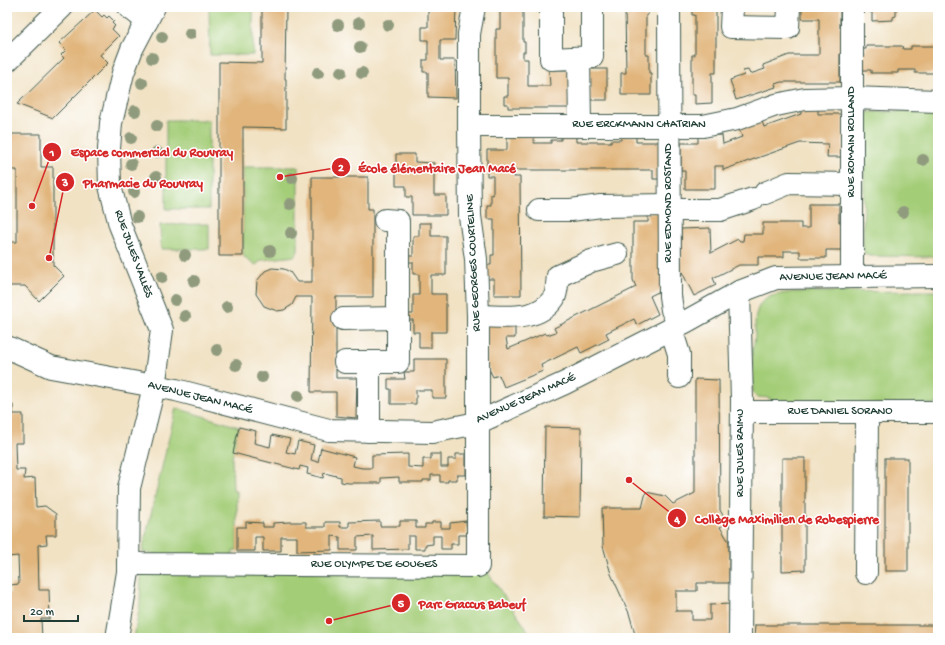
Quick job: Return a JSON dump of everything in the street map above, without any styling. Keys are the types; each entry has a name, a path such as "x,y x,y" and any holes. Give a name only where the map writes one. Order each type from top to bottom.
{"street":[{"path":"7,62 62,7"},
{"path":"128,7 150,14"},
{"name":"RUE GEORGES COURTELINE","path":"474,7 469,34 469,126 470,216 476,259 478,316 477,423"},
{"path":"550,7 551,59 592,57 592,7"},
{"name":"RUE EDMOND ROSTAND","path":"669,7 670,296 679,354 679,377"},
{"path":"732,7 732,27 788,28 789,7"},
{"name":"RUE ROMAIN ROLLAND","path":"852,7 852,277"},
{"name":"RUE JULES VALLÈS","path":"117,638 128,572 129,488 154,387 162,330 120,225 110,186 109,149 111,123 123,73 132,49 150,14"},
{"path":"579,58 580,126"},
{"name":"RUE ERCKMANN CHATRIAN","path":"469,126 703,126 737,119 776,105 805,99 852,98 938,101"},
{"path":"539,210 571,210 601,206 720,210 789,183 851,184"},
{"path":"345,362 398,362 398,318 391,265 398,221 385,220"},
{"path":"478,316 525,316 539,311 554,297 558,276 591,261 617,254"},
{"name":"AVENUE JEAN MACÉ","path":"7,347 51,366 154,387 176,390 329,430 432,432 477,423 565,383 675,327 739,292 776,278 938,276"},
{"name":"RUE JULES RAIMU","path":"739,292 742,412 740,638"},
{"path":"343,318 398,318"},
{"path":"369,362 369,431"},
{"name":"RUE DANIEL SORANO","path":"742,412 938,412"},
{"path":"866,573 867,412"},
{"name":"RUE OLYMPE DE GOUGES","path":"128,563 478,566 477,423"}],"green space":[{"path":"209,7 253,7 253,55 210,55"},
{"path":"938,111 938,257 869,256 864,253 863,245 865,123 868,112"},
{"path":"166,120 209,120 209,209 166,209"},
{"path":"243,167 298,167 298,251 295,256 262,260 256,265 243,256"},
{"path":"209,224 209,249 161,249 160,225"},
{"path":"938,291 938,404 770,405 770,398 757,397 753,392 752,350 755,339 757,310 764,300 777,295 795,292"},
{"path":"176,408 239,427 232,458 233,491 237,491 237,551 233,551 233,556 164,556 142,552"},
{"path":"486,570 533,638 134,638 140,604 141,573"}],"building":[{"path":"262,7 286,7 286,128 243,127 243,256 219,256 219,62 262,63"},
{"path":"428,7 456,7 455,40 440,40 440,60 455,60 456,98 428,97 428,72 423,72 423,60 428,60 428,40 422,40 422,27 428,27"},
{"path":"496,7 523,7 523,42 525,42 525,52 523,52 523,59 528,59 528,86 550,86 549,70 570,70 570,108 508,108 508,104 504,104 504,96 508,96 508,78 496,78 496,29 500,29 500,9 496,9"},
{"path":"625,7 648,7 648,15 646,15 646,55 649,55 651,95 621,95 621,73 626,73"},
{"path":"692,7 716,7 716,73 712,73 712,103 695,104 695,95 692,95 692,55 695,55 695,15 692,15"},
{"path":"802,7 840,7 840,28 843,28 843,53 840,53 840,82 781,82 775,84 776,87 736,100 730,80 744,75 743,71 748,70 750,74 765,69 763,65 789,55 819,55 819,19 802,19"},
{"path":"868,7 896,7 896,16 893,17 893,20 872,21 872,12 869,12"},
{"path":"95,10 102,17 104,15 107,18 109,16 114,21 112,23 115,26 112,29 119,36 100,55 108,63 53,118 17,104 64,58 61,55 66,50 59,43"},
{"path":"866,46 902,46 903,49 911,49 911,46 938,46 938,73 915,73 915,70 898,70 898,73 871,73 871,70 862,70 862,49 866,49"},
{"path":"590,69 607,69 607,100 590,100"},
{"path":"801,109 818,109 818,114 843,114 843,157 827,157 828,144 800,143 723,170 723,166 715,166 715,189 685,189 685,171 681,171 681,143 698,143 698,136 722,135 723,144 742,137 739,129 762,121 764,127 801,114"},
{"path":"7,134 41,134 41,167 53,167 53,265 64,276 39,301 25,286 7,286 7,242 17,242 17,170 7,170"},
{"path":"507,136 534,136 534,143 551,143 551,140 561,140 561,136 576,136 576,142 611,142 611,140 621,140 621,136 636,136 636,142 663,142 663,179 653,179 653,170 514,170 514,177 520,177 521,295 494,295 494,279 487,279 487,265 491,265 491,255 494,255 494,219 487,219 487,205 491,205 491,194 493,195 493,176 487,176 487,150 507,150"},
{"path":"396,154 415,154 415,162 434,163 434,195 446,195 446,215 412,215 412,197 406,197 406,186 396,186"},
{"path":"312,177 368,177 368,209 373,209 373,297 336,297 336,378 357,378 356,418 336,416 336,392 311,392 312,297 296,297 292,305 284,310 277,311 264,306 256,294 257,281 265,271 272,268 284,269 290,272 297,282 312,282"},
{"path":"809,204 839,204 839,222 843,222 843,250 826,250 826,258 800,258 800,251 784,251 784,257 758,257 758,265 739,265 713,278 716,285 694,296 681,270 681,229 710,228 711,253 738,239 743,241 744,234 763,234 763,223 801,223 801,228 809,228"},
{"path":"648,213 662,213 662,290 650,296 658,314 637,325 634,319 606,333 609,339 581,353 578,347 541,365 543,371 504,387 499,375 493,377 487,365 487,324 515,320 515,338 506,338 508,349 545,333 547,335 556,332 554,328 636,287 633,280 633,222 648,222"},
{"path":"419,223 431,223 431,236 446,236 446,275 431,275 431,294 446,294 446,332 431,332 431,348 419,348 419,332 413,332 413,320 404,320 404,314 413,314 413,295 419,295 419,274 413,274 413,262 403,262 403,256 413,256 413,236 419,236"},
{"path":"414,359 446,359 446,398 432,398 432,390 416,390 416,404 391,404 391,389 388,389 388,379 405,379 404,372 414,372"},
{"path":"695,379 719,380 720,510 727,523 720,527 729,542 729,583 697,583 697,591 676,591 676,611 692,611 692,620 710,620 710,605 729,604 729,638 636,638 629,613 611,574 603,546 602,508 642,508 646,492 665,496 673,504 695,493"},
{"path":"13,405 13,414 23,414 23,443 15,443 16,470 25,470 24,479 35,478 36,507 45,506 56,514 56,535 46,535 47,544 38,545 39,590 49,590 50,619 41,619 42,638 7,638 7,594 10,594 10,585 19,584 18,556 7,557 7,406"},
{"path":"239,427 256,431 254,443 270,447 272,435 290,439 286,452 295,454 298,441 314,445 311,460 318,462 321,448 355,457 353,466 362,468 372,468 372,455 408,454 408,467 423,468 423,459 431,459 431,454 441,454 441,467 448,467 448,459 456,459 456,454 466,454 466,475 457,475 457,480 448,480 448,482 440,482 440,475 431,475 431,480 423,480 423,482 399,482 399,477 381,478 381,483 341,482 341,477 324,473 323,478 307,474 308,468 300,466 299,470 233,453"},
{"path":"545,427 581,428 580,517 544,516"},
{"path":"782,458 805,458 805,570 782,571"},
{"path":"885,458 908,458 908,571 885,571"},
{"path":"380,521 380,526 400,526 400,521 416,521 416,528 425,528 425,524 432,524 432,522 441,522 441,528 450,528 450,523 466,521 467,535 458,535 458,544 451,544 451,549 441,549 441,536 433,536 433,544 425,545 425,549 415,549 415,536 408,536 408,549 373,550 373,536 357,537 357,550 340,550 340,537 332,536 332,550 297,551 297,537 281,537 281,551 263,551 263,537 255,537 255,551 237,551 237,527 246,527 246,522 263,523 263,527 273,527 273,523 306,522 306,527 325,527 325,522 340,522 340,527 349,527 349,522"},
{"path":"755,625 938,625 938,638 754,638"}],"place":[{"name":"École élémentaire Jean Macé","path":"280,177"},
{"name":"Espace commercial du Rouvray","path":"32,206"},
{"name":"Pharmacie du Rouvray","path":"49,258"},
{"name":"Collège Maximilien de Robespierre","path":"629,480"},
{"name":"Parc Graccus Babeuf","path":"329,621"}]}
